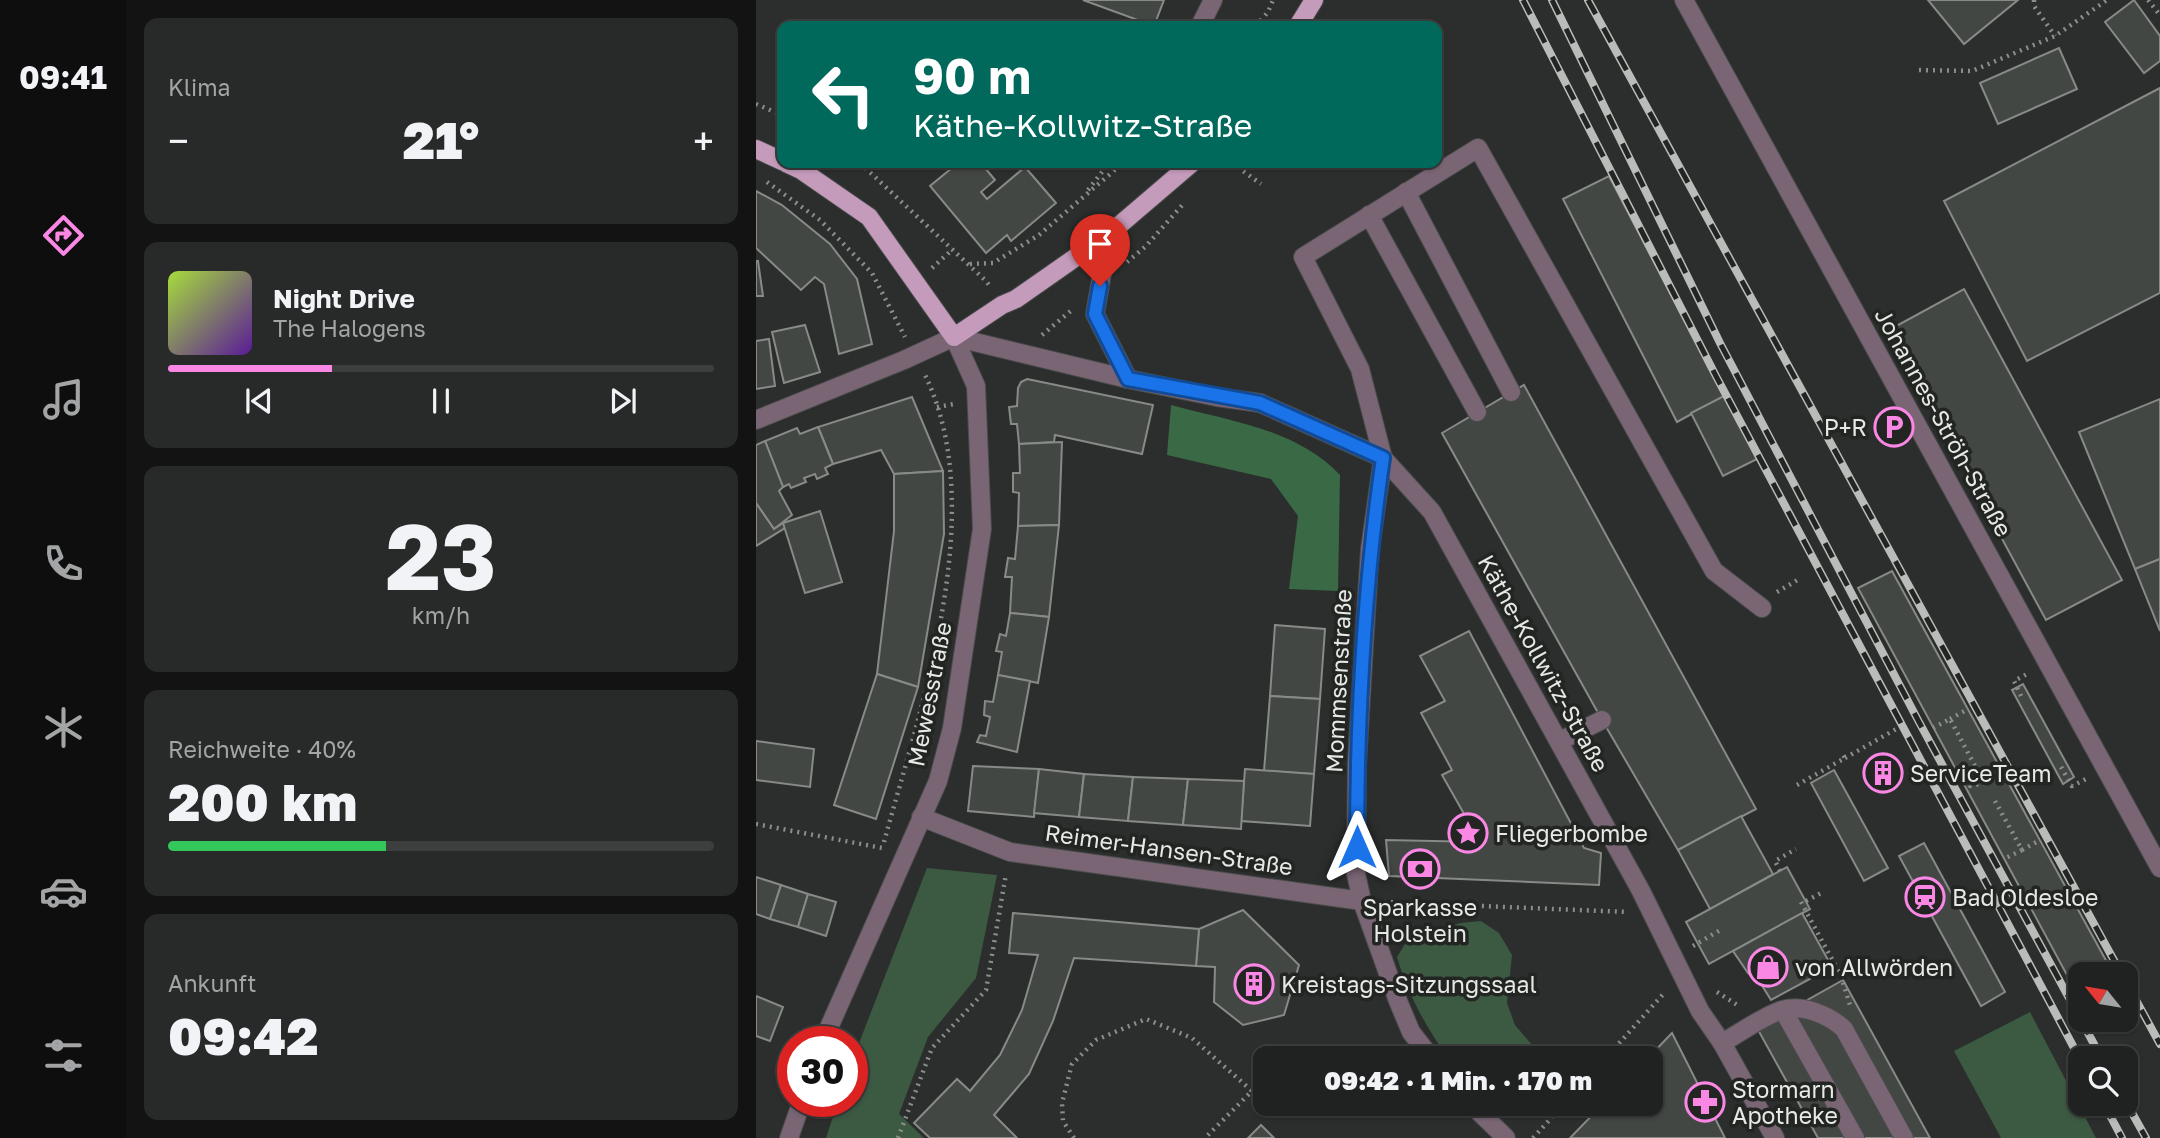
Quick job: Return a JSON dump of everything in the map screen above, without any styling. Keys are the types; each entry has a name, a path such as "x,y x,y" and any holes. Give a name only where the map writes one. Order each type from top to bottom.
{"main road":[{"path":"1301,21 1314,0"},
{"path":"756,149 777,159"},
{"path":"797,168 869,217 954,337 1002,305 1016,299 1109,234 1186,168"}],"street":[{"path":"1202,21 1213,0"},
{"name":"Johannes-Ströh-Straße","path":"1684,0 2160,868"},
{"path":"1383,458 1360,369 1303,257 1478,148 1714,571 1762,608"},
{"path":"1406,192 1511,392"},
{"path":"1369,215 1477,412"},
{"path":"1109,234 1095,314 1128,379"},
{"path":"756,420 915,356 954,337"},
{"name":"Käthe-Kollwitz-Straße","path":"954,337 1128,379 1260,403 1383,458 1432,512 1641,891 1700,1012 1722,1043 1775,1138"},
{"name":"Mewesstraße","path":"830,1026 938,781 952,728 982,528 976,386 954,337"},
{"name":"Mommsenstraße","path":"1383,458 1370,549 1357,764 1356,874 1362,901 1411,1032 1422,1046"},
{"path":"1560,741 1602,720"},
{"name":"Reimer-Hansen-Straße","path":"921,817 1010,852 1362,901"},
{"path":"1783,1010 1855,1138"},
{"path":"1722,1043 1783,1010 1815,1012 1833,1018 1844,1030 1904,1138"},
{"path":"1481,1116 1497,1135"},
{"path":"789,1138 796,1117"}],"path":[{"path":"1259,21 1273,0"},
{"path":"1919,70 1972,71 2055,36 2107,0"},
{"path":"2148,0 2160,15"},
{"path":"2033,2 2055,36"},
{"path":"756,104 777,113"},
{"path":"865,168 986,281 1002,305"},
{"path":"1080,200 1105,168"},
{"path":"969,264 993,264 1039,235 1117,168"},
{"path":"1239,168 1261,184"},
{"path":"756,824 882,848 942,614 952,542 949,461 935,396 872,273 820,220 757,174"},
{"path":"1933,728 1968,709"},
{"path":"1950,719 1975,766"},
{"path":"1797,785 1817,777 1844,757 1898,728"},
{"path":"1985,783 1970,786 1966,783 1998,765"},
{"path":"2061,767 2072,786 2104,769"},
{"path":"1995,801 2022,850"},
{"path":"2004,859 2040,840"},
{"path":"1780,871 1775,861 1796,849"},
{"path":"898,1138 932,1048 986,990 1010,852"},
{"path":"1821,893 1804,901 1841,976 1852,1011"},
{"path":"1362,901 1650,913"},
{"path":"1694,955 1690,947 1722,929"},
{"path":"1617,1046 1667,989 1673,959"},
{"path":"1713,988 1747,1010 1765,1013 1783,1010"},
{"path":"1074,1138 1063,1121 1062,1104 1072,1065 1096,1041 1146,1019 1192,1038 1252,1091 1205,1138"},
{"path":"1533,1138 1553,1116"}],"green space":[{"path":"1171,405 1239,422 1283,437 1323,459 1340,475 1338,591 1289,589 1298,516 1271,479 1167,455"},
{"path":"927,868 997,875 976,978 928,1037 899,1114 924,1138 826,1138 833,1117 868,1117 868,1026 866,1026"},
{"path":"1481,921 1499,933 1512,955 1507,1003 1515,1025 1533,1046 1440,1046 1425,1023 1412,998 1397,957 1405,944 1460,923"},
{"path":"2030,1012 2068,1085 2068,1116 2084,1116 2096,1138 2001,1138 1954,1051"}],"building":[{"path":"1083,0 1164,0 1156,21 1140,21"},
{"path":"1928,0 2018,0 1964,44"},
{"path":"2134,0 2160,36 2160,61 2144,73 2105,22"},
{"path":"2059,48 2077,89 1998,124 1980,83"},
{"path":"2160,88 2160,293 2027,361 1944,201"},
{"path":"952,168 985,168 995,180 981,192 987,199 1026,168 1056,203 1011,241 1007,235 986,253 930,186"},
{"path":"1609,176 1724,396 1677,422 1563,199"},
{"path":"756,191 782,205 830,244 857,279 872,344 839,354 824,284 815,277 801,290 756,248"},
{"path":"758,261 763,296 756,296"},
{"path":"1964,289 2122,580 2046,620 1889,330"},
{"path":"805,325 820,372 784,383 772,332"},
{"path":"769,339 775,386 756,389 756,341"},
{"path":"1027,379 1153,405 1142,454 1055,435 1054,442 1019,444 1017,424 1011,424 1009,407 1017,406 1018,388 1021,382"},
{"path":"1524,385 1756,809 1678,850 1602,720 1442,433"},
{"path":"1724,396 1757,459 1723,476 1691,413"},
{"path":"912,397 943,471 894,474 881,450 833,464 818,427"},
{"path":"2160,399 2160,559 2135,569 2079,432"},
{"path":"818,427 833,464 825,468 828,474 817,479 815,474 804,478 806,482 791,488 789,484 783,487 765,441 797,428 800,434"},
{"path":"765,441 783,487 779,491 792,515 774,529 756,503 756,445"},
{"path":"1062,442 1059,525 1018,526 1019,493 1013,492 1013,473 1020,473 1019,444"},
{"path":"943,471 944,534 918,687 877,674 894,531 894,474"},
{"path":"756,503 774,529 783,523 785,528 756,546"},
{"path":"820,511 842,582 805,593 783,523"},
{"path":"1059,525 1049,617 1010,613 1012,577 1005,577 1008,558 1015,559 1018,526"},
{"path":"2160,559 2160,631 2135,569"},
{"path":"1892,571 2107,962 2068,962 2068,977 1858,588"},
{"path":"1010,613 1049,617 1038,683 998,675 1002,652 996,651 1000,634 1006,636"},
{"path":"1275,625 1325,629 1320,699 1270,696"},
{"path":"1469,631 1584,848 1601,853 1599,885 1389,876 1386,840 1480,842 1442,775 1452,770 1421,713 1445,701 1420,656"},
{"path":"877,674 918,687 876,819 834,805"},
{"path":"998,675 1030,681 1017,752 977,742 980,735 986,736 990,717 984,715 985,701 993,702"},
{"path":"2023,684 2074,777 2063,784 2012,690"},
{"path":"1270,696 1320,699 1314,774 1264,771"},
{"path":"756,741 814,749 810,787 756,780"},
{"name":"ServiceTeam","path":"1887,754 1901,780 1879,792 1865,767"},
{"path":"973,766 1039,769 1034,817 968,811"},
{"path":"1039,769 1084,774 1079,817 1034,813"},
{"path":"1245,769 1314,774 1310,826 1241,821"},
{"path":"1834,770 1888,868 1864,881 1811,783"},
{"path":"1084,774 1133,777 1128,821 1079,817"},
{"path":"1133,777 1188,779 1183,825 1128,821"},
{"path":"1188,779 1244,781 1241,829 1183,825"},
{"path":"1741,816 1773,874 1710,909 1678,850"},
{"path":"1924,843 2005,992 1981,1006 1899,856"},
{"path":"1787,867 1810,909 1709,964 1686,922"},
{"path":"756,877 781,885 770,919 756,914"},
{"path":"781,885 808,894 798,927 770,919"},
{"path":"808,894 836,902 826,936 798,927"},
{"name":"Kreistags-Sitzungssaal","path":"1243,910 1299,965 1284,1015 1243,1025 1214,1002 1215,967 1196,966 1199,929"},
{"path":"1013,913 1199,929 1196,966 1074,958 1053,1021 1029,1074 994,1115 1017,1138 930,1138 914,1123 957,1079 970,1091 1000,1055 1022,1010 1038,955 1009,953"},
{"path":"1802,913 1832,967 1771,1000 1733,951"},
{"path":"1843,980 1930,1138 1818,1138 1757,1028"},
{"path":"756,996 783,1007 770,1041 756,1036"},
{"path":"1672,1033 1725,1138 1570,1138 1591,1116 1663,1116 1663,1046 1660,1046"},
{"path":"1261,1125 1274,1138 1248,1138"}],"railway":[{"path":"1523,0 1717,378 2073,1046"},
{"path":"1552,0 1720,343 1919,722 2068,996"},
{"path":"1588,0 2115,962"},
{"path":"2138,1004 2160,1044"},
{"path":"2087,1032 2095,1046"},
{"path":"2110,1116 2122,1138"},
{"path":"2134,1116 2146,1138"}],"place":[{"name":"P+R","path":"1894,427"},
{"name":"ServiceTeam","path":"1883,773"},
{"name":"Fliegerbombe","path":"1468,833"},
{"name":"Sparkasse Holstein","path":"1420,869"},
{"name":"Bad Oldesloe","path":"1925,897"},
{"name":"von Allwörden","path":"1768,967"},
{"name":"Kreistags-Sitzungssaal","path":"1254,984"},
{"name":"Stormarn Apotheke","path":"1705,1102"}],"route":[{"path":"1100,286 1095,314 1128,379 1260,403 1383,458 1370,549 1357,764 1357,847"}]}
